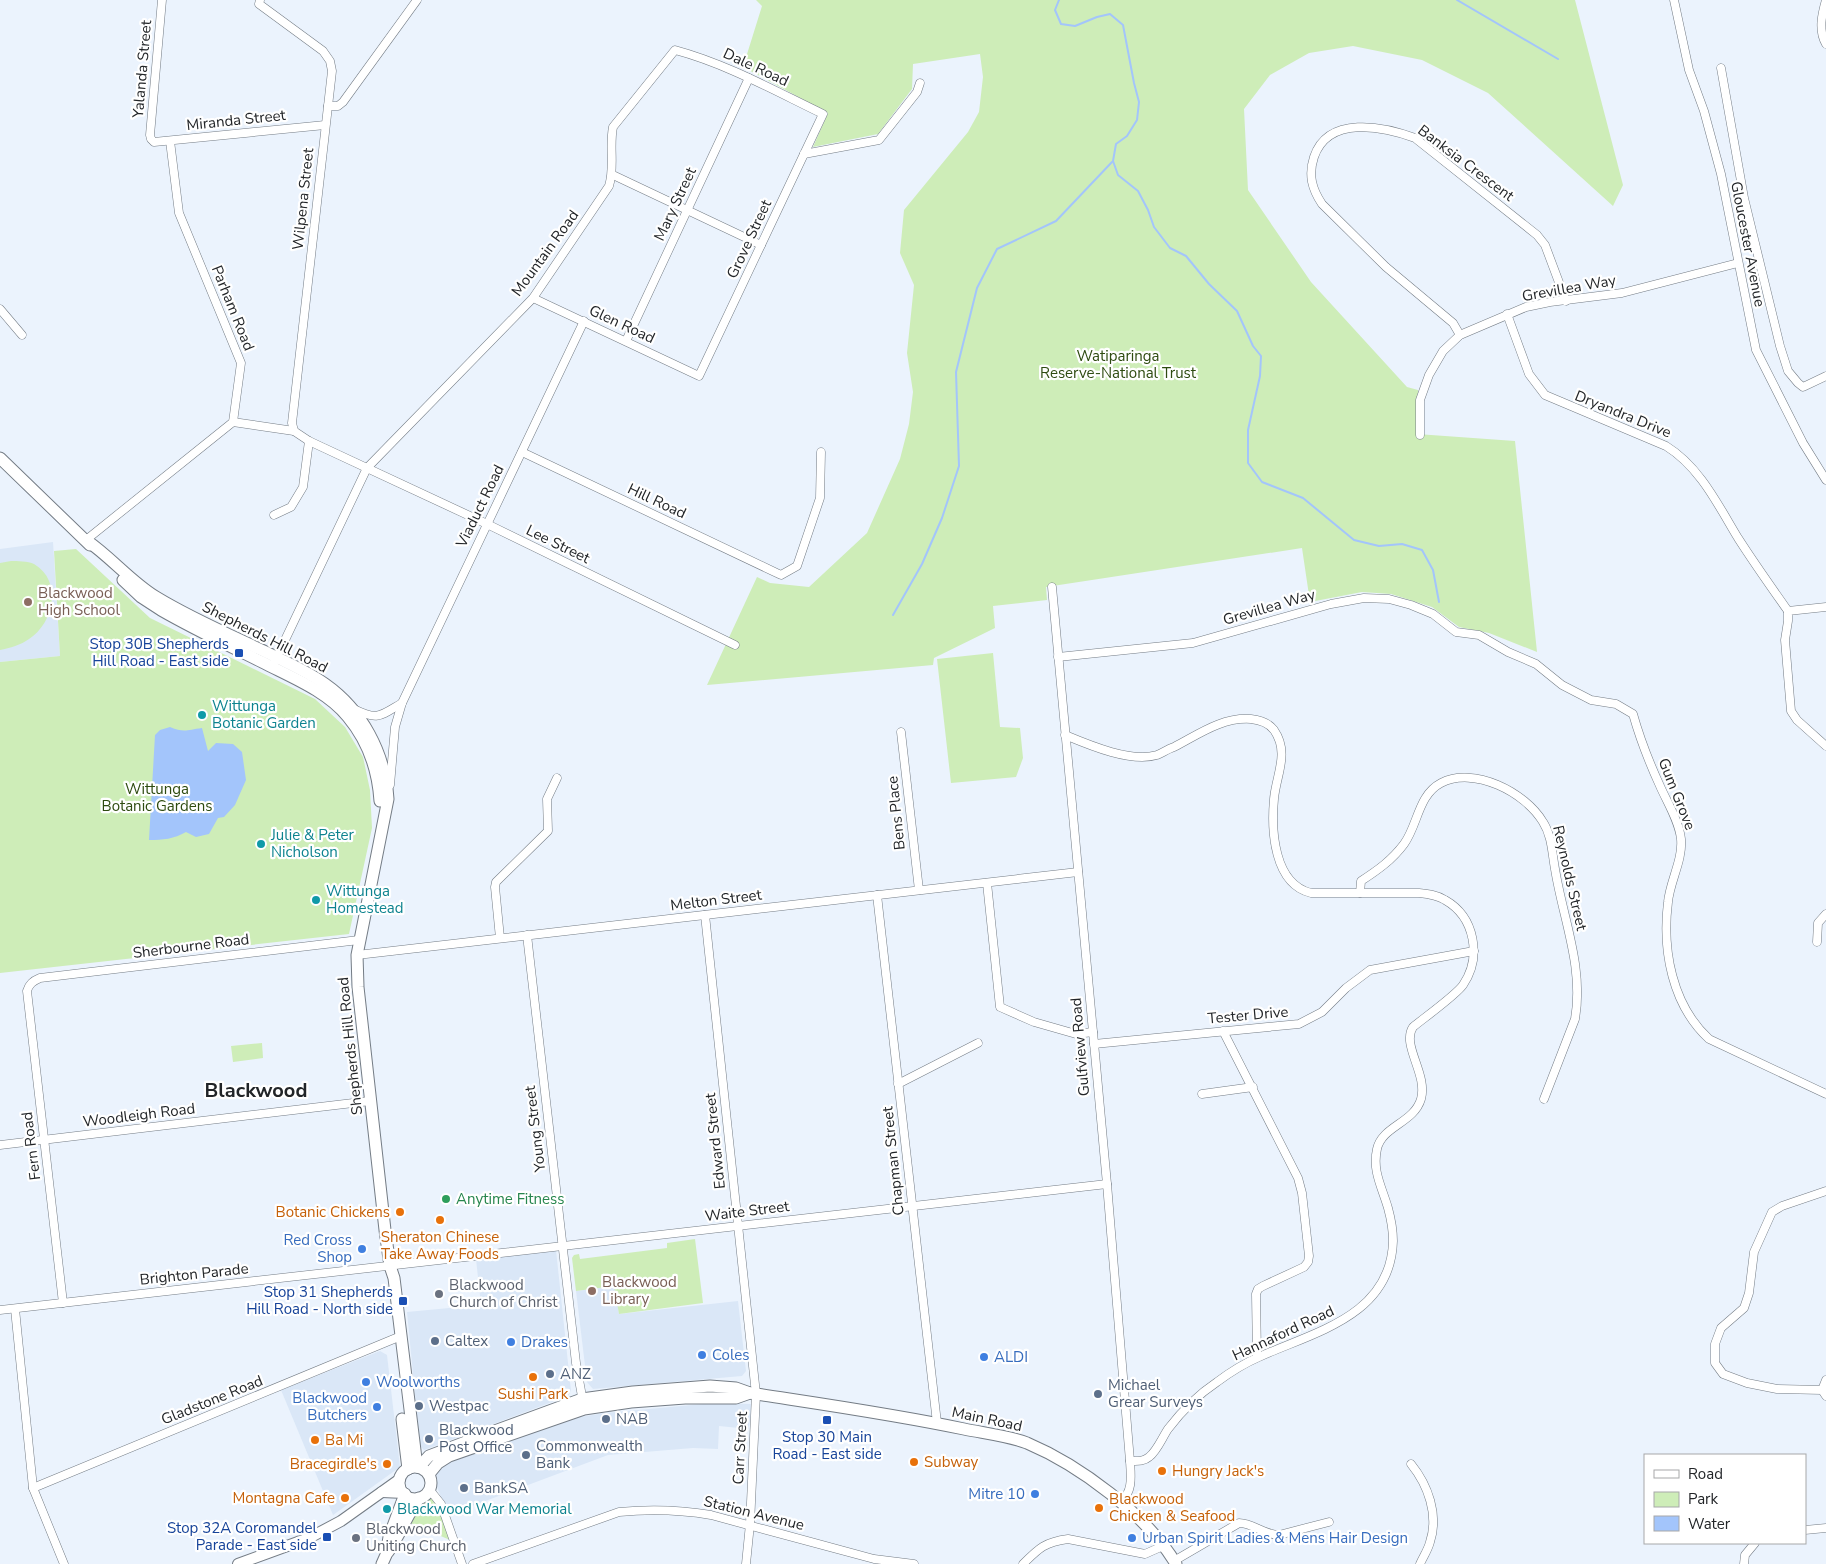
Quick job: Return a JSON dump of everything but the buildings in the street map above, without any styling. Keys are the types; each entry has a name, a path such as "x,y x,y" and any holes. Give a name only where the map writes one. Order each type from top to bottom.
{"main road":[{"name":"Shepherds Hill Road","path":"0,458 86,540 108,567 147,601 186,624 325,684 354,709 372,737 387,782 388,799 359,940 357,955 358,987 390,1266 394,1278 398,1337 418,1469"},
{"name":"Shepherds Hill Road","path":"274,662 334,704 348,717 365,742 376,770 380,787 383,825"},
{"name":"Shepherds Hill Road","path":"398,1337 418,1469"},
{"name":"Main Road","path":"418,1469 429,1456 492,1432 583,1404 685,1398 736,1398 753,1393 937,1423 1025,1442 1066,1462 1121,1502 1163,1546 1175,1562"},
{"name":"Main Road","path":"418,1469 438,1463 449,1456 583,1404"},
{"path":"413,1444 429,1456"},
{"path":"418,1469 431,1482 425,1495 419,1498 412,1498 404,1494 400,1487 400,1479 403,1473 418,1469"},
{"path":"384,1560 389,1538 404,1494"},
{"path":"384,1560 396,1540 408,1513 419,1498"}],"street":[{"name":"Yalanda Street","path":"151,139 162,0"},
{"path":"328,106 338,106 344,102 417,0"},
{"name":"Gloucester Avenue","path":"1674,0 1690,70 1704,111 1721,174 1756,350 1803,444 1826,480"},
{"path":"1826,0 1821,34 1826,44"},
{"name":"Wilpena Street","path":"257,1 323,51 330,61 332,71 292,423 294,431"},
{"name":"Dale Road","path":"613,175 610,139 612,127 675,50 702,57 823,114"},
{"name":"Gloucester Avenue","path":"1721,68 1744,198 1780,346 1788,371 1804,387 1826,376"},
{"name":"Mary Street","path":"626,341 749,78"},
{"path":"804,154 879,140 917,92 920,83"},
{"name":"Grove Street","path":"699,376 823,114"},
{"name":"Miranda Street","path":"151,139 154,142 170,141 325,125"},
{"name":"Banksia Crescent","path":"1460,335 1453,323 1386,268 1322,204 1314,192 1311,182 1311,164 1317,147 1333,133 1351,128 1375,127 1394,130 1415,138 1538,235 1545,245 1566,300"},
{"name":"Parham Road","path":"170,141 179,213 240,363 233,422"},
{"path":"613,175 761,245"},
{"name":"Mountain Road","path":"367,468 533,298 609,186 613,175"},
{"name":"Grevillea Way","path":"1420,435 1420,400 1429,375 1442,351 1460,335 1526,307 1622,293 1738,263"},
{"name":"Glen Road","path":"533,298 699,376"},
{"path":"0,308 22,335"},
{"name":"Dryandra Drive","path":"1507,314 1529,374 1545,395 1666,446 1680,454 1697,471 1760,572 1788,611"},
{"name":"Viaduct Road","path":"388,799 396,727 402,703 584,322"},
{"path":"86,540 233,422 294,431 309,441 367,468 274,662"},
{"path":"274,515 291,507 303,488 309,441"},
{"name":"Hill Road","path":"522,452 781,575 797,566 809,532 820,498 821,452"},
{"name":"Lee Street","path":"367,468 735,645"},
{"name":"Gulfview Road","path":"1052,587 1107,1184 1132,1482 1129,1492 1121,1502"},
{"name":"Grevillea Way","path":"1058,657 1193,642 1331,604 1364,598 1389,600 1412,605 1433,614 1456,632 1479,635"},
{"path":"1826,607 1788,611 1785,640 1791,711 1797,720 1826,746"},
{"name":"Gum Grove","path":"1479,635 1508,652 1536,664 1562,684 1591,700 1616,704 1633,714 1642,747 1676,822 1681,839 1677,866 1668,901 1667,946 1674,984 1686,1011 1697,1028 1709,1039 1826,1094"},
{"path":"354,709 376,717 402,703"},
{"name":"Hannaford Road","path":"1065,735 1110,752 1132,756 1156,756 1218,723 1240,718 1262,720 1274,729 1282,747 1282,766 1274,798 1274,836 1278,860 1289,880 1304,891 1312,893 1419,892 1432,895 1445,900 1455,908 1469,926 1473,938 1473,963 1462,986 1412,1027 1409,1032 1409,1041 1421,1076 1422,1089 1416,1110 1389,1131 1377,1147 1374,1162 1377,1178 1388,1207 1393,1242 1390,1262 1382,1284 1364,1305 1346,1318 1326,1329 1257,1357 1216,1382 1195,1400 1169,1428 1148,1458 1142,1461 1130,1461"},
{"name":"Bens Place","path":"901,732 919,890"},
{"path":"500,938 496,882 548,831 547,799 557,778"},
{"name":"Reynolds Street","path":"1360,893 1361,881 1388,863 1405,843 1425,800 1431,791 1441,783 1454,779 1480,779 1508,790 1521,798 1534,810 1543,822 1549,837 1575,957 1577,1008 1575,1019 1544,1099"},
{"name":"Melton Street","path":"357,955 1078,872"},
{"path":"987,883 1000,1007 1034,1022 1076,1034 1093,1032"},
{"name":"Chapman Street","path":"877,895 937,1423"},
{"path":"1817,942 1818,923 1826,914"},
{"name":"Edward Street","path":"705,915 738,1226 753,1393"},
{"name":"Young Street","path":"527,935 576,1363 583,1404"},
{"name":"Sherbourne Road","path":"29,986 40,978 359,940"},
{"name":"Tester Drive","path":"1094,1044 1299,1024 1322,1012 1346,988 1370,970 1474,950"},
{"name":"Fern Road","path":"29,986 27,992 63,1303"},
{"path":"1223,1031 1298,1178 1302,1193 1309,1256 1308,1262 1304,1267 1263,1286 1256,1294 1257,1357"},
{"path":"898,1084 978,1042"},
{"path":"1202,1094 1253,1087"},
{"name":"Woodleigh Road","path":"0,1145 370,1102"},
{"name":"Waite Street","path":"390,1266 1107,1184"},
{"path":"1826,1191 1782,1206 1772,1212 1754,1252 1749,1293 1744,1308 1722,1328 1715,1344 1715,1363 1724,1374 1747,1384 1824,1393 1826,1380"},
{"name":"Brighton Parade","path":"0,1310 390,1266"},
{"path":"16,1308 33,1488 64,1564"},
{"name":"Gladstone Road","path":"33,1488 398,1337"},
{"name":"Carr Street","path":"746,1564 750,1524 753,1393"},
{"path":"1411,1464 1422,1477 1431,1504 1433,1528 1430,1543 1420,1564"},
{"path":"238,1564 309,1538 341,1521 400,1479"},
{"path":"429,1489 441,1504 462,1564"},
{"path":"382,1492 404,1494"},
{"name":"Station Avenue","path":"473,1564 619,1512 644,1510 692,1512 750,1524 874,1558 914,1564"},
{"path":"1175,1562 1239,1523 1246,1523 1270,1535 1278,1536 1329,1522"},
{"path":"1806,1530 1826,1528"},
{"path":"1023,1564 1041,1546 1058,1540 1068,1539 1145,1554 1163,1546"},
{"path":"1744,1564 1745,1556 1754,1544"}],"shaded area":[{"name":"Blackwood High School","path":"53,542 60,656 0,662 0,549"},
{"path":"556,1250 571,1391 568,1396 424,1450 420,1446 407,1312 481,1305 476,1259"},
{"path":"615,1286 619,1314 738,1301 746,1371 742,1376 593,1389 587,1382 576,1291"},
{"path":"380,1351 387,1355 400,1467 333,1515 281,1390"},
{"path":"714,1403 751,1404 749,1429 719,1426 718,1449 693,1448 608,1455 448,1515 432,1474 438,1465 580,1417"}],"green space":[{"name":"Watiparinga Reserve-National Trust","path":"756,0 1575,0 1623,185 1613,206 1488,93 1422,60 1353,46 1309,53 1270,75 1244,109 1248,190 1311,282 1407,387 1418,390 1417,434 1515,441 1537,652 1489,633 1459,627 1432,607 1391,594 1362,592 1310,602 1302,548 1046,587 1047,600 993,606 995,628 934,658 933,665 707,685 757,577 770,583 809,587 867,533 900,459 909,424 913,392 907,353 914,285 900,253 904,210 968,132 979,112 983,77 980,54 913,64 912,89 878,134 813,147 828,113 743,67 762,6"},
{"name":"Wittunga Botanic Gardens","path":"76,549 150,618 315,699 345,727 363,757 370,790 372,828 349,934 0,973 0,662 60,656 54,551"},
{"path":"11,561 32,563 43,571 52,591 52,602 49,613 38,632 22,643 0,650 0,563"},
{"path":"993,653 1000,727 1020,728 1023,758 1016,777 951,783 937,659"},
{"path":"262,1043 263,1058 233,1062 231,1046"},
{"path":"695,1239 703,1303 619,1314 614,1286 576,1291 572,1258 574,1255 579,1254 580,1259 667,1248 667,1243"},
{"path":"433,1497 439,1505 450,1540 408,1522 420,1506"}],"water":[{"path":"170,727 182,730 202,728 208,751 216,743 233,744 242,752 246,780 235,805 224,817 218,818 209,834 196,837 186,832 168,839 149,840 155,735 160,730"}],"waterway":[{"path":"1059,0 1055,10 1061,24 1075,26 1110,14 1123,25 1139,102 1137,120 1127,136 1116,144 1113,161 1118,175 1138,191 1154,227 1170,248 1186,256 1209,284 1237,311 1253,346 1261,356 1260,376 1248,430 1248,463 1262,482 1303,498 1354,540 1379,546 1402,544 1422,550 1433,570 1439,602"},
{"path":"1457,0 1558,59"},
{"path":"893,615 922,564 942,518 959,466 956,372 977,288 997,249 1056,221 1112,162"}],"place":[{"name":"Blackwood High School","path":"28,602"},
{"name":"Stop 30B Shepherds Hill Road - East side","path":"239,653"},
{"name":"Wittunga Botanic Garden","path":"202,715"},
{"name":"Julie & Peter Nicholson","path":"261,844"},
{"name":"Wittunga Homestead","path":"316,900"},
{"name":"Anytime Fitness","path":"446,1199"},
{"name":"Botanic Chickens","path":"400,1212"},
{"name":"Sheraton Chinese Take Away Foods","path":"440,1220"},
{"name":"Red Cross Shop","path":"362,1249"},
{"name":"Blackwood Library","path":"592,1291"},
{"name":"Blackwood Church of Christ","path":"439,1294"},
{"name":"Stop 31 Shepherds Hill Road - North side","path":"403,1301"},
{"name":"Caltex","path":"435,1341"},
{"name":"Drakes","path":"511,1342"},
{"name":"Coles","path":"702,1355"},
{"name":"ALDI","path":"984,1357"},
{"name":"ANZ","path":"550,1374"},
{"name":"Sushi Park","path":"533,1377"},
{"name":"Woolworths","path":"366,1382"},
{"name":"Michael Grear Surveys","path":"1098,1394"},
{"name":"Westpac","path":"419,1406"},
{"name":"Blackwood Butchers","path":"377,1407"},
{"name":"NAB","path":"606,1419"},
{"name":"Stop 30 Main Road - East side","path":"827,1420"},
{"name":"Blackwood Post Office","path":"429,1439"},
{"name":"Ba Mi","path":"315,1440"},
{"name":"Commonwealth Bank","path":"526,1455"},
{"name":"Subway","path":"914,1462"},
{"name":"Bracegirdle's","path":"387,1464"},
{"name":"Hungry Jack's","path":"1162,1471"},
{"name":"BankSA","path":"464,1488"},
{"name":"Mitre 10","path":"1035,1494"},
{"name":"Montagna Cafe","path":"345,1498"},
{"name":"Blackwood Chicken & Seafood","path":"1099,1508"},
{"name":"Blackwood War Memorial","path":"387,1509"},
{"name":"Stop 32A Coromandel Parade - East side","path":"327,1537"},
{"name":"Blackwood Uniting Church","path":"356,1538"},
{"name":"Urban Spirit Ladies & Mens Hair Design","path":"1132,1538"}],"district":[{"name":"Blackwood","path":"256,1090"}]}
